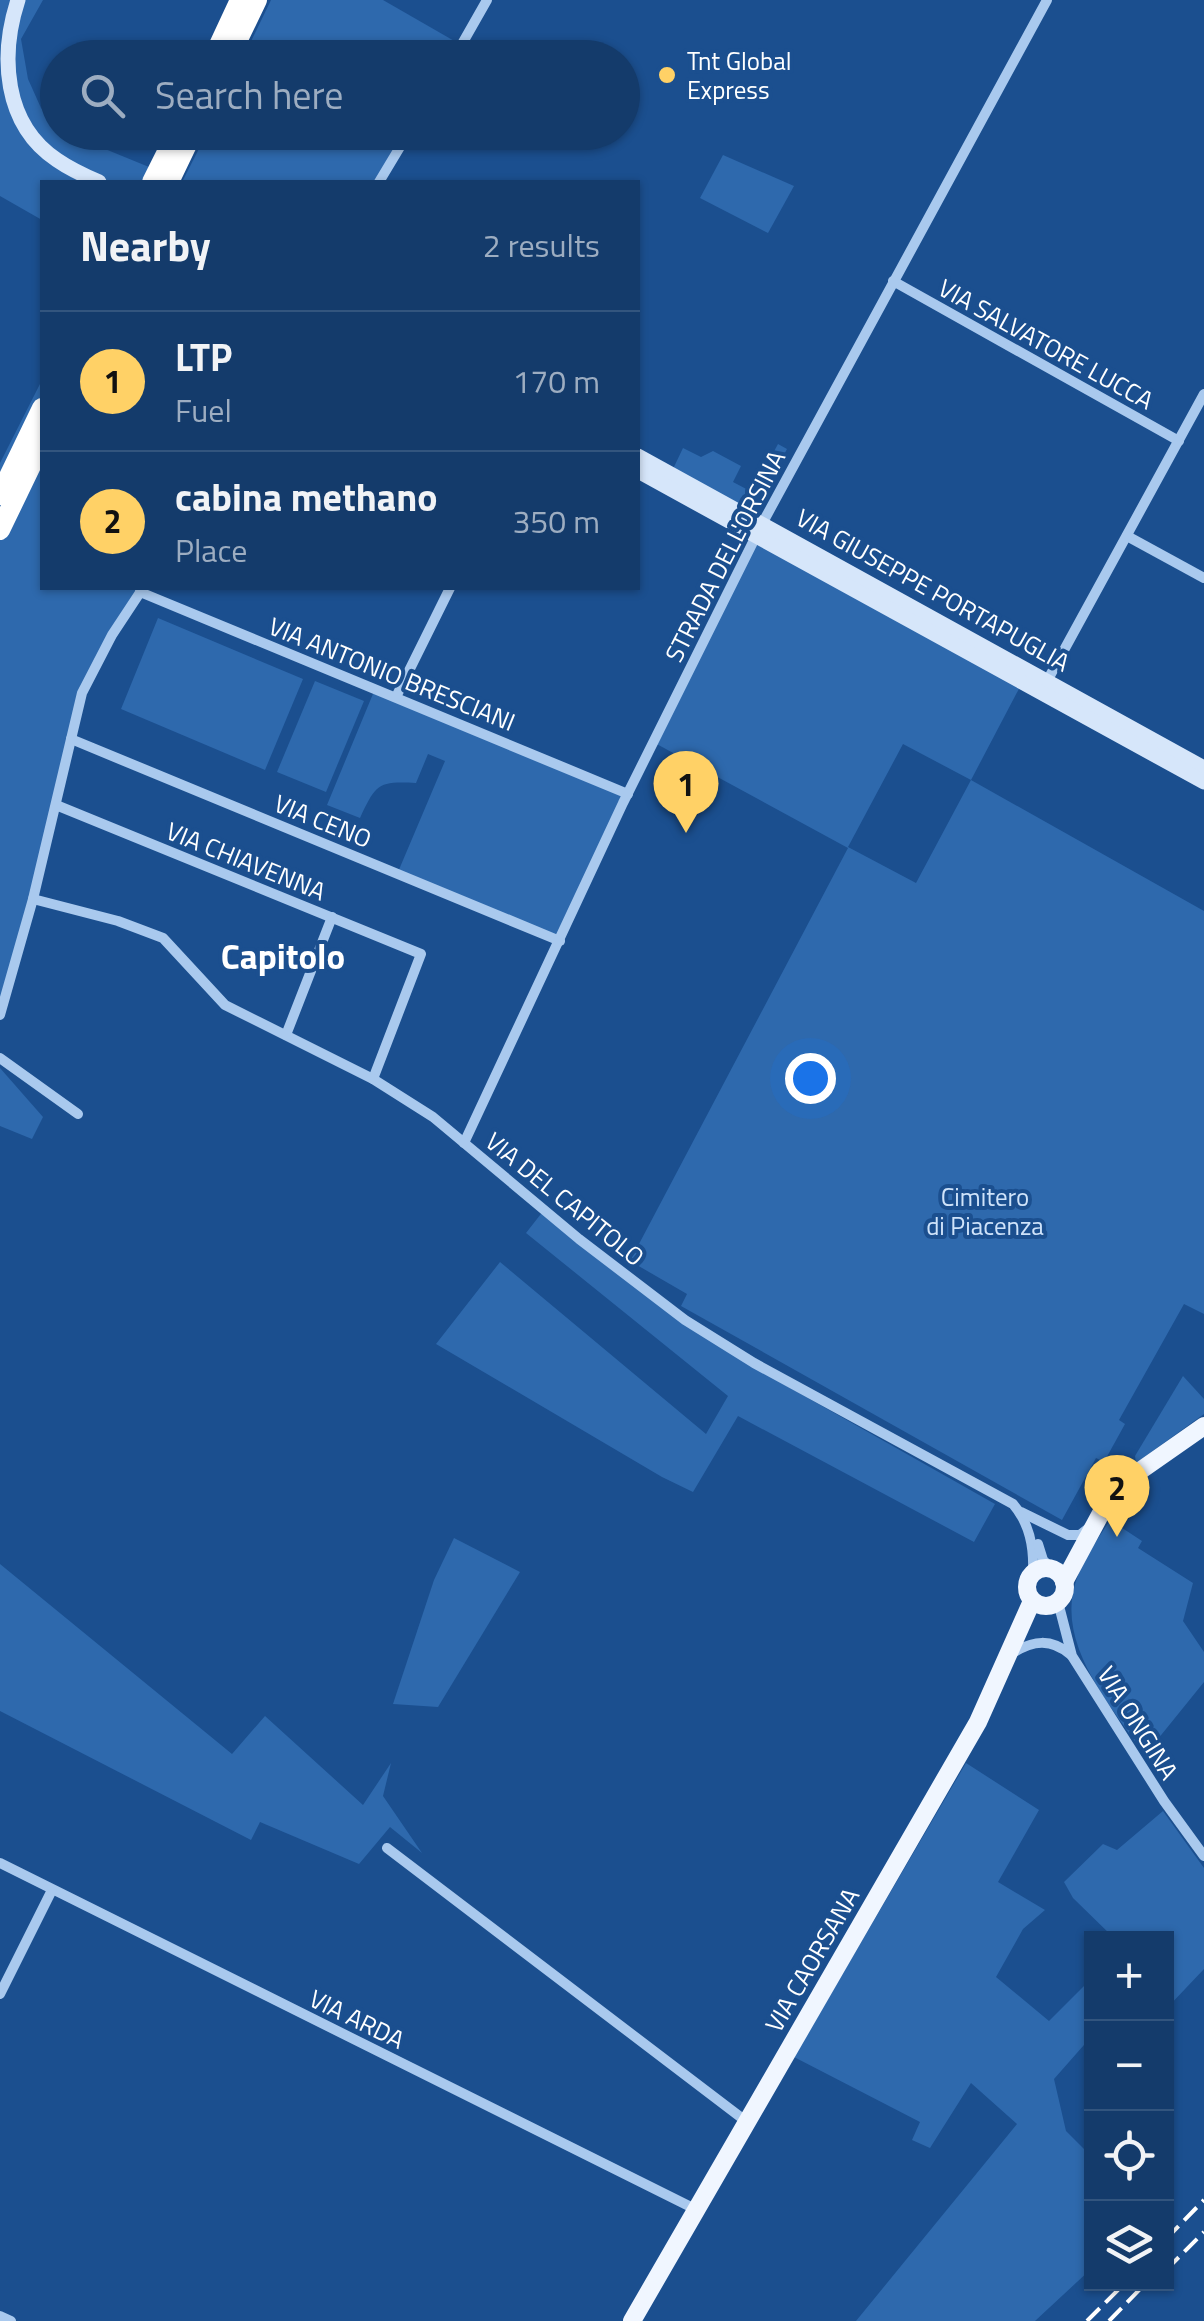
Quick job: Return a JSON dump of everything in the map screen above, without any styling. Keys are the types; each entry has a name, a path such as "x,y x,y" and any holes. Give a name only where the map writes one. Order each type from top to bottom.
{"highway":[{"path":"221,40 240,0"},
{"path":"238,40 256,0"},
{"path":"153,180 168,150"},
{"path":"170,180 184,150"},
{"path":"0,495 40,412"},
{"path":"0,530 40,447"}],"main road":[{"path":"18,0 7,20 1,49 3,84 18,116 40,146"},
{"path":"44,150 95,180"},
{"name":"VIA GIUSEPPE PORTAPUGLIA","path":"640,457 759,530 1044,687 1204,782"},
{"name":"VIA GIUSEPPE PORTAPUGLIA","path":"640,472 759,530"},
{"name":"VIA GIUSEPPE PORTAPUGLIA","path":"1044,687 1204,768"},
{"path":"1052,1574 1063,1595 1054,1604 1029,1610 1026,1590 1052,1574 1090,1532 1114,1489 1203,1425"},
{"name":"VIA CAORSANA","path":"632,2321 978,1722 1029,1610"}],"street":[{"path":"464,40 487,0"},
{"name":"STRADA DELL'ORSINA","path":"464,1144 628,794 759,530 1047,0"},
{"path":"379,180 398,150"},
{"name":"VIA SALVATORE LUCCA","path":"893,281 1178,441"},
{"path":"1044,687 1204,394"},
{"path":"1126,536 1204,578"},
{"path":"0,1015 33,899 82,693 141,590"},
{"name":"VIA ANTONIO BRESCIANI","path":"141,590 628,794"},
{"path":"396,696 449,590"},
{"name":"VIA CENO","path":"71,740 560,940"},
{"name":"VIA CHIAVENNA","path":"56,804 421,954 373,1078"},
{"name":"VIA DEL CAPITOLO","path":"33,899 151,931 182,956 226,1005 373,1078 433,1118 684,1320 1022,1514 1074,1536 1090,1532"},
{"path":"286,1035 332,918"},
{"path":"0,1058 78,1114"},
{"path":"1022,1514 1052,1574"},
{"path":"1022,1514 1032,1543 1052,1574"},
{"name":"VIA ONGINA","path":"1054,1604 1072,1656 1204,1856"},
{"path":"1010,1655 1025,1645 1040,1642 1061,1647 1072,1656"},
{"path":"387,1848 747,2122"},
{"name":"VIA ARDA","path":"0,1863 697,2210"},
{"path":"0,1994 52,1890"},
{"path":"0,2316 10,2321"}],"green space":[{"path":"0,0 43,0 21,39 28,79 40,106 40,150 108,150 173,180 40,180 40,219 0,196"},
{"path":"271,0 383,0 453,40 252,40"},
{"path":"198,150 401,150 383,180 183,180"},
{"path":"723,155 794,186 768,233 700,198"},
{"path":"40,384 40,590 145,590 82,694 0,1010 0,463"},
{"path":"778,444 787,449 753,512 673,469 683,448 701,457 713,451 741,466 733,482 752,492"},
{"name":"Cimitero di Piacenza","path":"755,537 1022,683 971,780 1204,911 1204,1314 1184,1304 1119,1420 1125,1424 1104,1462 1096,1458 1062,1520 681,1306 687,1294 630,1261 848,848 653,742","holes":["903,744 971,780 916,883 848,847"]},
{"path":"158,618 303,679 265,770 121,709"},
{"path":"315,681 364,701 326,792 277,772"},
{"path":"375,689 627,794 560,941 398,872 445,761 428,754 416,783 380,787 360,818 327,805"},
{"path":"0,1068 43,1117 32,1139 0,1126"},
{"path":"544,1210 748,1364 995,1504 974,1542 738,1416 693,1492 436,1344 500,1262 706,1434 728,1396 526,1233"},
{"path":"1183,1376 1204,1399 1204,1414 1136,1463 1135,1456"},
{"path":"1110,1520 1142,1541 1138,1548 1193,1583 1183,1621 1204,1652 1204,1682 1145,1755 1090,1673 1073,1628 1076,1581"},
{"path":"454,1538 520,1572 438,1707 393,1704 434,1580"},
{"path":"0,1564 232,1754 265,1716 363,1805 391,1763 383,1796 422,1853 390,1827 359,1864 260,1822 251,1840 0,1711"},
{"path":"966,1763 1039,1810 998,1882 1045,1910 1023,1929 996,1977 1049,2021 1084,1986 1084,2045 1054,2079 1066,2131 1084,2149 1084,2276 1035,2321 856,2321 1017,2124 971,2083 930,2148 912,2140 920,2122 794,2057"},
{"path":"1163,1811 1204,1868 1204,1969 1174,2001 1174,1931 1107,1931 1073,1898 1064,1882 1103,1844 1117,1850"}],"railway":[{"path":"1174,2231 1204,2200"},
{"path":"1174,2262 1204,2232"},
{"path":"1087,2321 1117,2291"},
{"path":"1109,2321 1138,2291"}],"place":[{"name":"Tnt Global Express","path":"667,75"},
{"name":"LTP","path":"686,833"},
{"name":"cabina methano","path":"1117,1537"}],"district":[{"name":"Capitolo","path":"283,956"}]}
